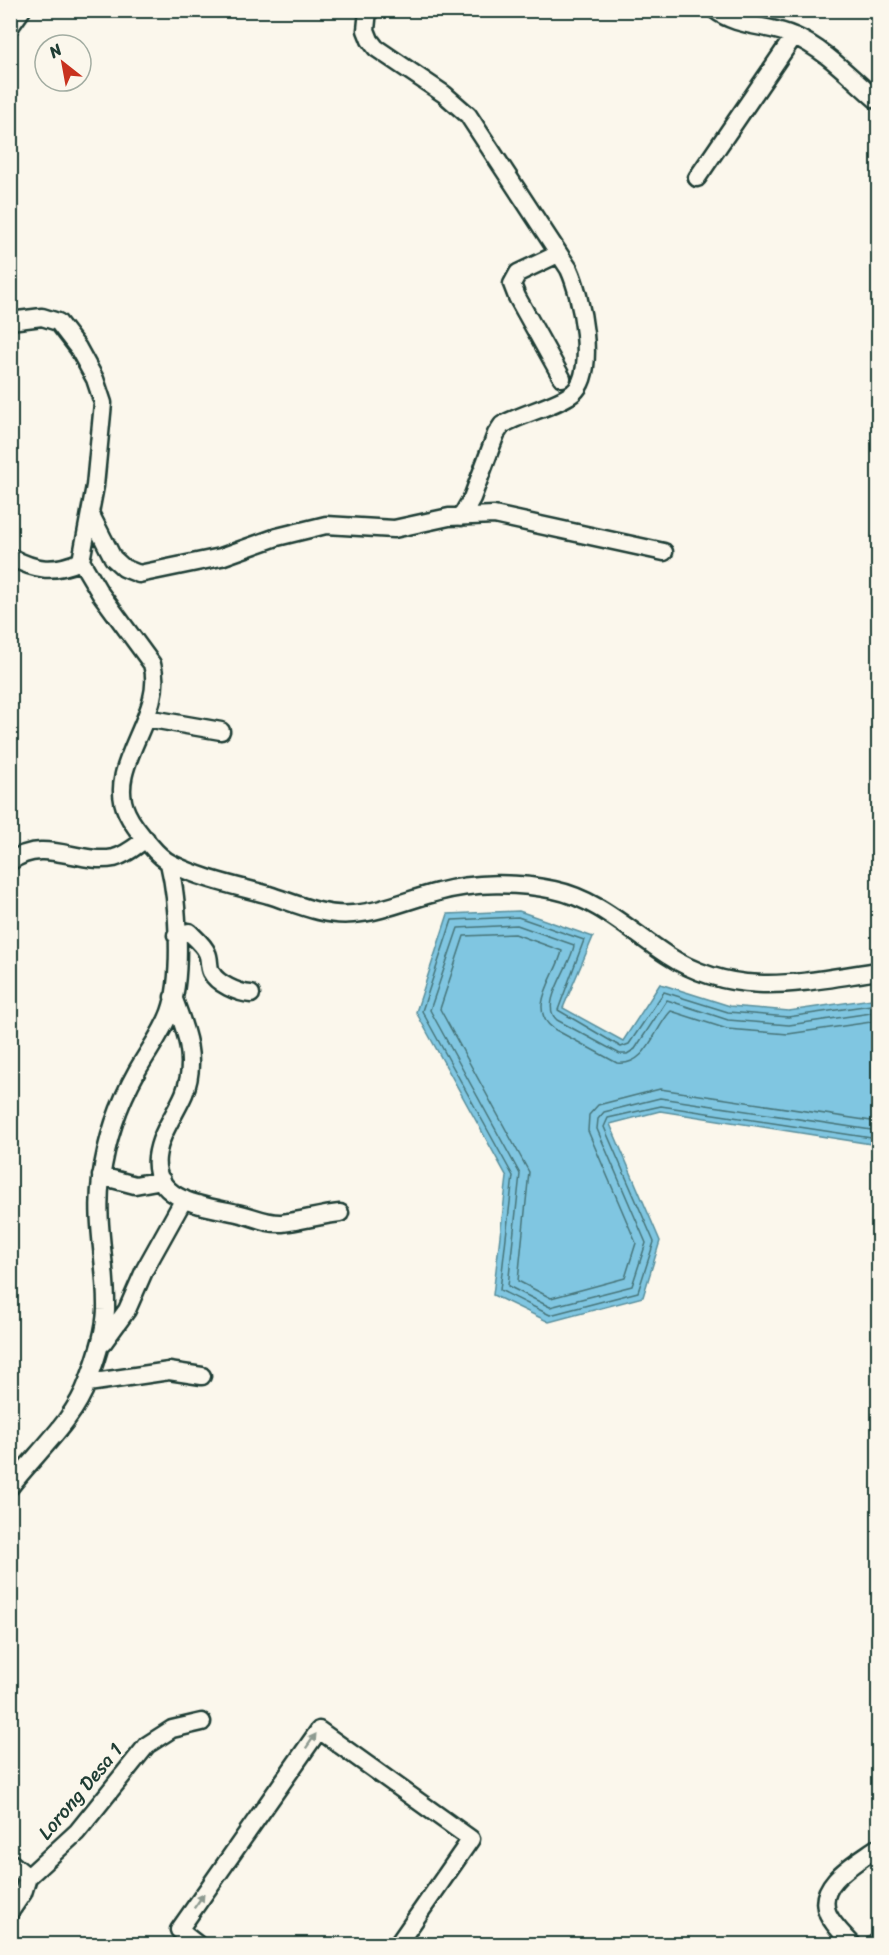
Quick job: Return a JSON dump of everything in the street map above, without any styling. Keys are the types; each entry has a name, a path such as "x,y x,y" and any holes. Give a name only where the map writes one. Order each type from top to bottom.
{"street":[{"path":"10,27 22,10"},
{"path":"368,10 366,30 376,48 444,94 468,115 569,269 580,298 584,344 583,375 573,393 502,425 496,434 472,498 461,517"},
{"path":"715,10 746,25 794,36 820,52 879,101"},
{"path":"697,178 794,36"},
{"path":"558,254 518,273 512,284 562,378"},
{"path":"10,321 42,317 58,322 78,348 100,390 103,415 91,515 81,561 100,593 152,664 155,688 146,718 131,752 122,794 127,814 146,839 169,863 322,913 365,912 440,891 483,885 552,889 598,908 683,965 729,982 783,985 879,971"},
{"path":"91,515 113,558 124,568 139,574 221,557 277,537 326,525 394,529 461,517 494,515 527,520 664,552"},
{"path":"10,556 43,570 62,569 81,561"},
{"path":"146,718 221,731"},
{"path":"10,862 29,851 42,850 113,858 129,852 146,839"},
{"path":"10,1487 73,1410 88,1383 96,1354 106,1313 105,1270 98,1226 101,1176 115,1119 137,1071 160,1034 171,1010 176,897 169,863"},
{"path":"176,935 189,932 203,946 208,955 212,974 234,989 251,994"},
{"path":"172,996 189,1040 190,1068 184,1094 171,1118 157,1157 162,1180 168,1189 184,1199 271,1222 340,1213"},
{"path":"101,1176 135,1185 162,1180"},
{"path":"96,1354 127,1310 146,1269 184,1199"},
{"path":"88,1383 169,1371 202,1376"},
{"name":"Lorong Desa 1","path":"10,1912 23,1893 28,1877 77,1832 147,1745 172,1729 202,1722"},
{"path":"197,1944 179,1930 319,1730 471,1839 398,1944"},
{"path":"852,1944 828,1915 825,1902 834,1881 879,1847"},
{"path":"10,1862 28,1877"}],"water":[{"path":"519,911 593,937 563,1008 623,1041 660,984 730,1006 789,1011 878,998 878,1145 660,1111 610,1124 660,1241 643,1297 549,1322 493,1295 507,1177 416,1012 448,914"}]}
